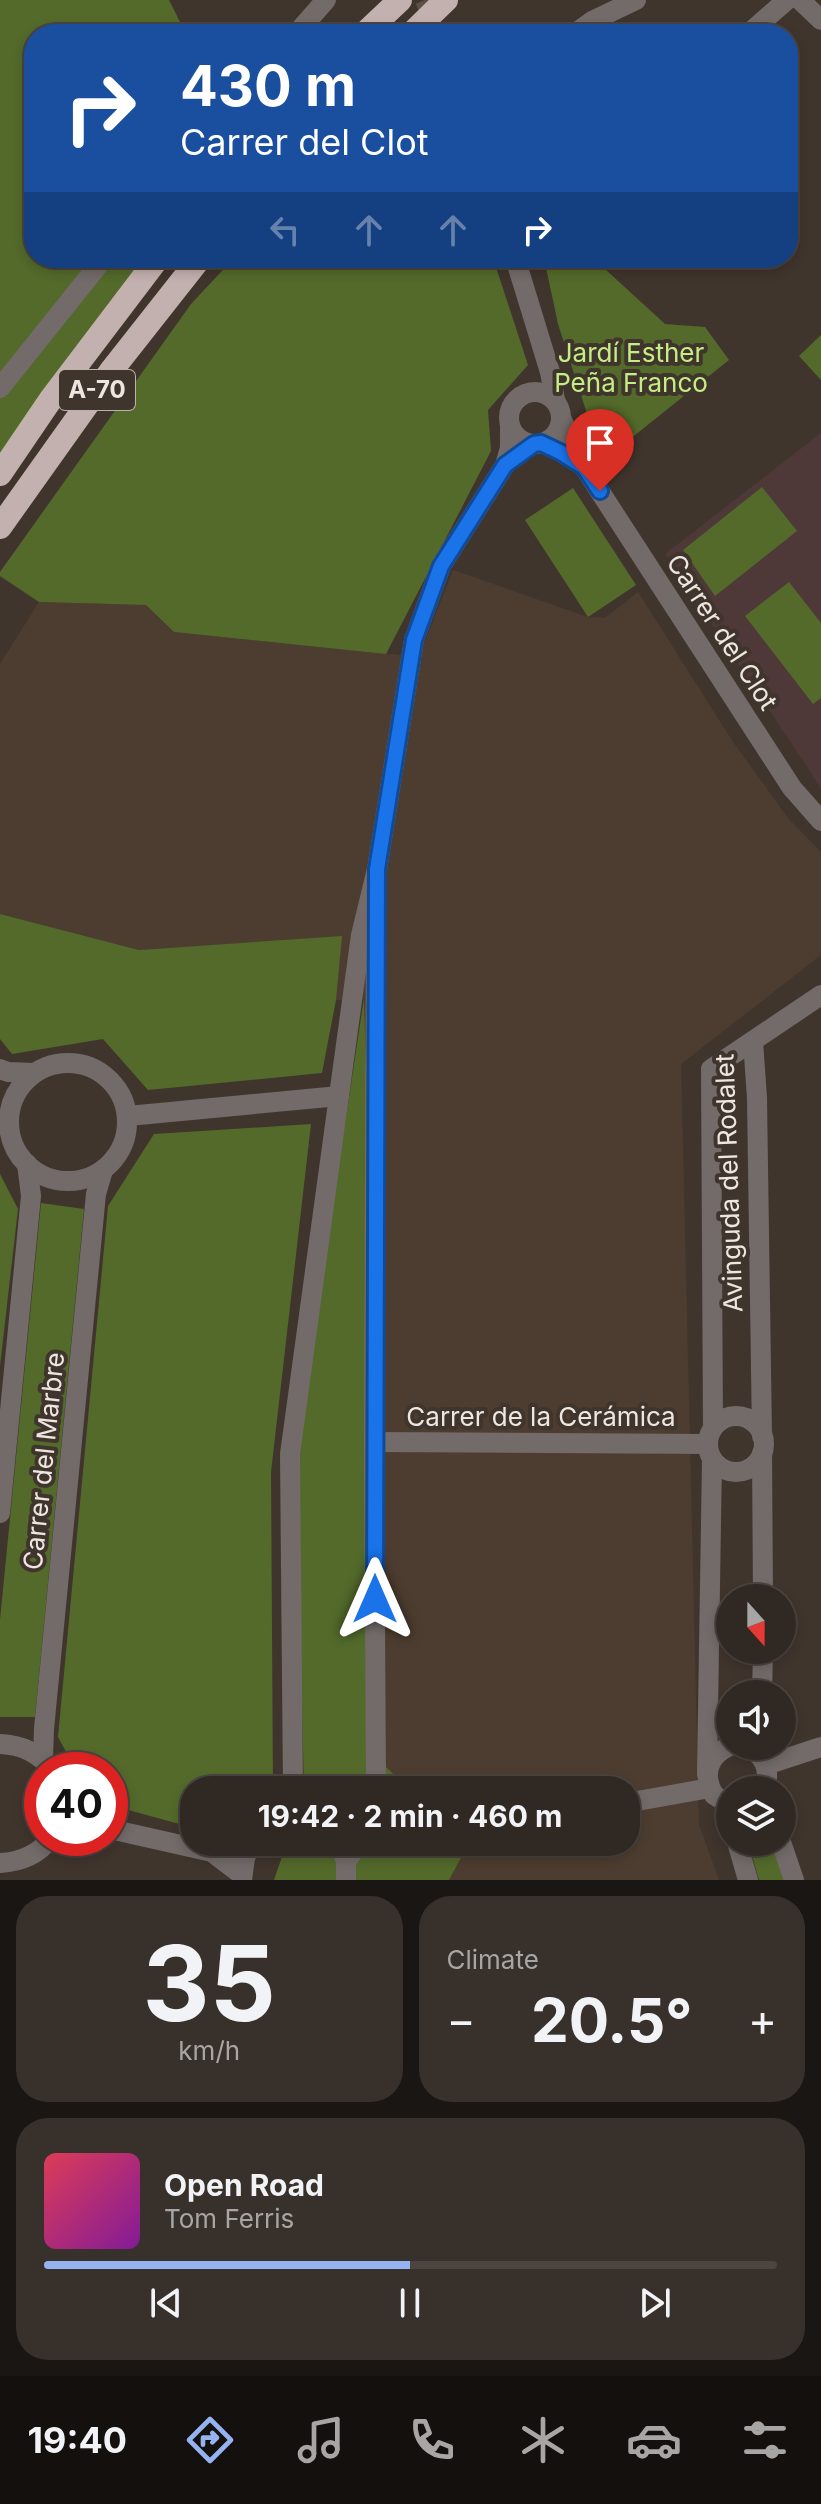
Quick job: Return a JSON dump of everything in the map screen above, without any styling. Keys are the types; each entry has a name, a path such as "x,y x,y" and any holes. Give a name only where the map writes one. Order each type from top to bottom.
{"highway":[{"path":"375,24 400,0"},
{"path":"421,24 446,0"},
{"name":"A-70","path":"0,474 51,399 150,268"},
{"name":"A-70","path":"0,527 111,371 192,268"}],"street":[{"path":"305,24 326,0"},
{"path":"592,21 609,0"},
{"path":"588,24 636,0"},
{"path":"759,24 787,0"},
{"path":"800,0 821,20"},
{"path":"0,388 96,268"},
{"path":"518,268 543,346 555,400"},
{"path":"293,1776 290,1454 361,935 377,869 414,640 441,566 505,465 510,448 511,407 524,393 537,370 543,346"},
{"path":"505,465 551,439 559,430 562,420 561,409 546,393 524,393"},
{"name":"Carrer del Clot","path":"562,420 584,467 792,788 821,821"},
{"path":"510,426 519,439 538,444"},
{"name":"Carrer del Clot","path":"538,444 562,453 584,467"},
{"path":"376,1776 377,869"},
{"path":"753,1041 821,995"},
{"name":"Avinguda del Rodalet","path":"708,1781 711,1069 753,1041 757,1098 763,1584"},
{"path":"0,1095 17,1151 40,1174 55,1180 88,1178 103,1170 118,1155 126,1137 128,1116 121,1092 104,1074 82,1063 57,1063 34,1073 16,1093 9,1119"},
{"path":"0,1069 34,1073"},
{"path":"128,1116 339,1096"},
{"name":"Carrer del Marbre","path":"0,1513 31,1196 27,1164"},
{"name":"Carrer del Marbre","path":"47,1752 44,1729 96,1194 103,1170"},
{"path":"736,1416 753,1422 762,1444 752,1467 735,1472 726,1471 711,1444 719,1421 736,1416"},
{"name":"Carrer de la Cerámica","path":"374,1442 711,1444"},
{"path":"0,1744 15,1745 33,1752"},
{"path":"796,1749 821,1747"},
{"path":"716,1756 708,1781 716,1794"},
{"path":"640,1799 708,1781"},
{"path":"128,1833 180,1845"},
{"path":"0,1863 31,1856"},
{"path":"217,1856 242,1877 247,1856"},
{"path":"741,1856 748,1880"},
{"path":"786,1856 794,1880"},
{"path":"21,1880 28,1858"}],"shaded area":[{"path":"821,433 821,788 665,554"},
{"path":"453,570 588,617 605,618 638,592 733,742 788,818 821,852 821,955 681,1064 699,1825 719,1880 449,1880 462,1856 640,1856 640,1776 395,1776 386,1768 364,999 336,1000 341,937 139,950 0,914 0,664 39,602 146,605 174,632 419,657"}],"green space":[{"path":"0,0 169,0 181,24 24,24 24,268 140,268 0,475"},
{"path":"225,268 496,268 528,365 488,410 491,451 386,654 174,632 146,605 39,602 0,576 191,304"},
{"name":"Jardí Esther Peña Franco","path":"546,268 604,268 665,324 705,327 729,360 610,455 590,423 558,324"},
{"path":"821,335 821,380 799,356"},
{"path":"762,487 797,531 715,596 683,550"},
{"path":"573,488 636,585 588,617 525,520"},
{"path":"789,582 821,623 821,698 813,704 745,616"},
{"path":"0,914 139,950 342,936 336,1000 322,1073 148,1090 103,1039 12,1054 0,1039"},
{"path":"364,998 386,1767 395,1776 304,1776 296,1448"},
{"path":"311,1124 271,1472 273,1776 180,1776 180,1824 128,1810 128,1752 66,1752 58,1737 108,1206 154,1134"},
{"path":"0,1174 18,1209 0,1366"},
{"path":"41,1203 84,1209 35,1717 0,1717 0,1620"},
{"path":"282,1856 462,1856 449,1880 274,1880"},
{"path":"752,1856 785,1856 793,1880 759,1880"}],"tunnel":[{"path":"425,0 435,24"}],"route":[{"path":"375,1599 377,869 414,640 441,566 505,465 534,444 541,443 584,467 600,491"}]}
